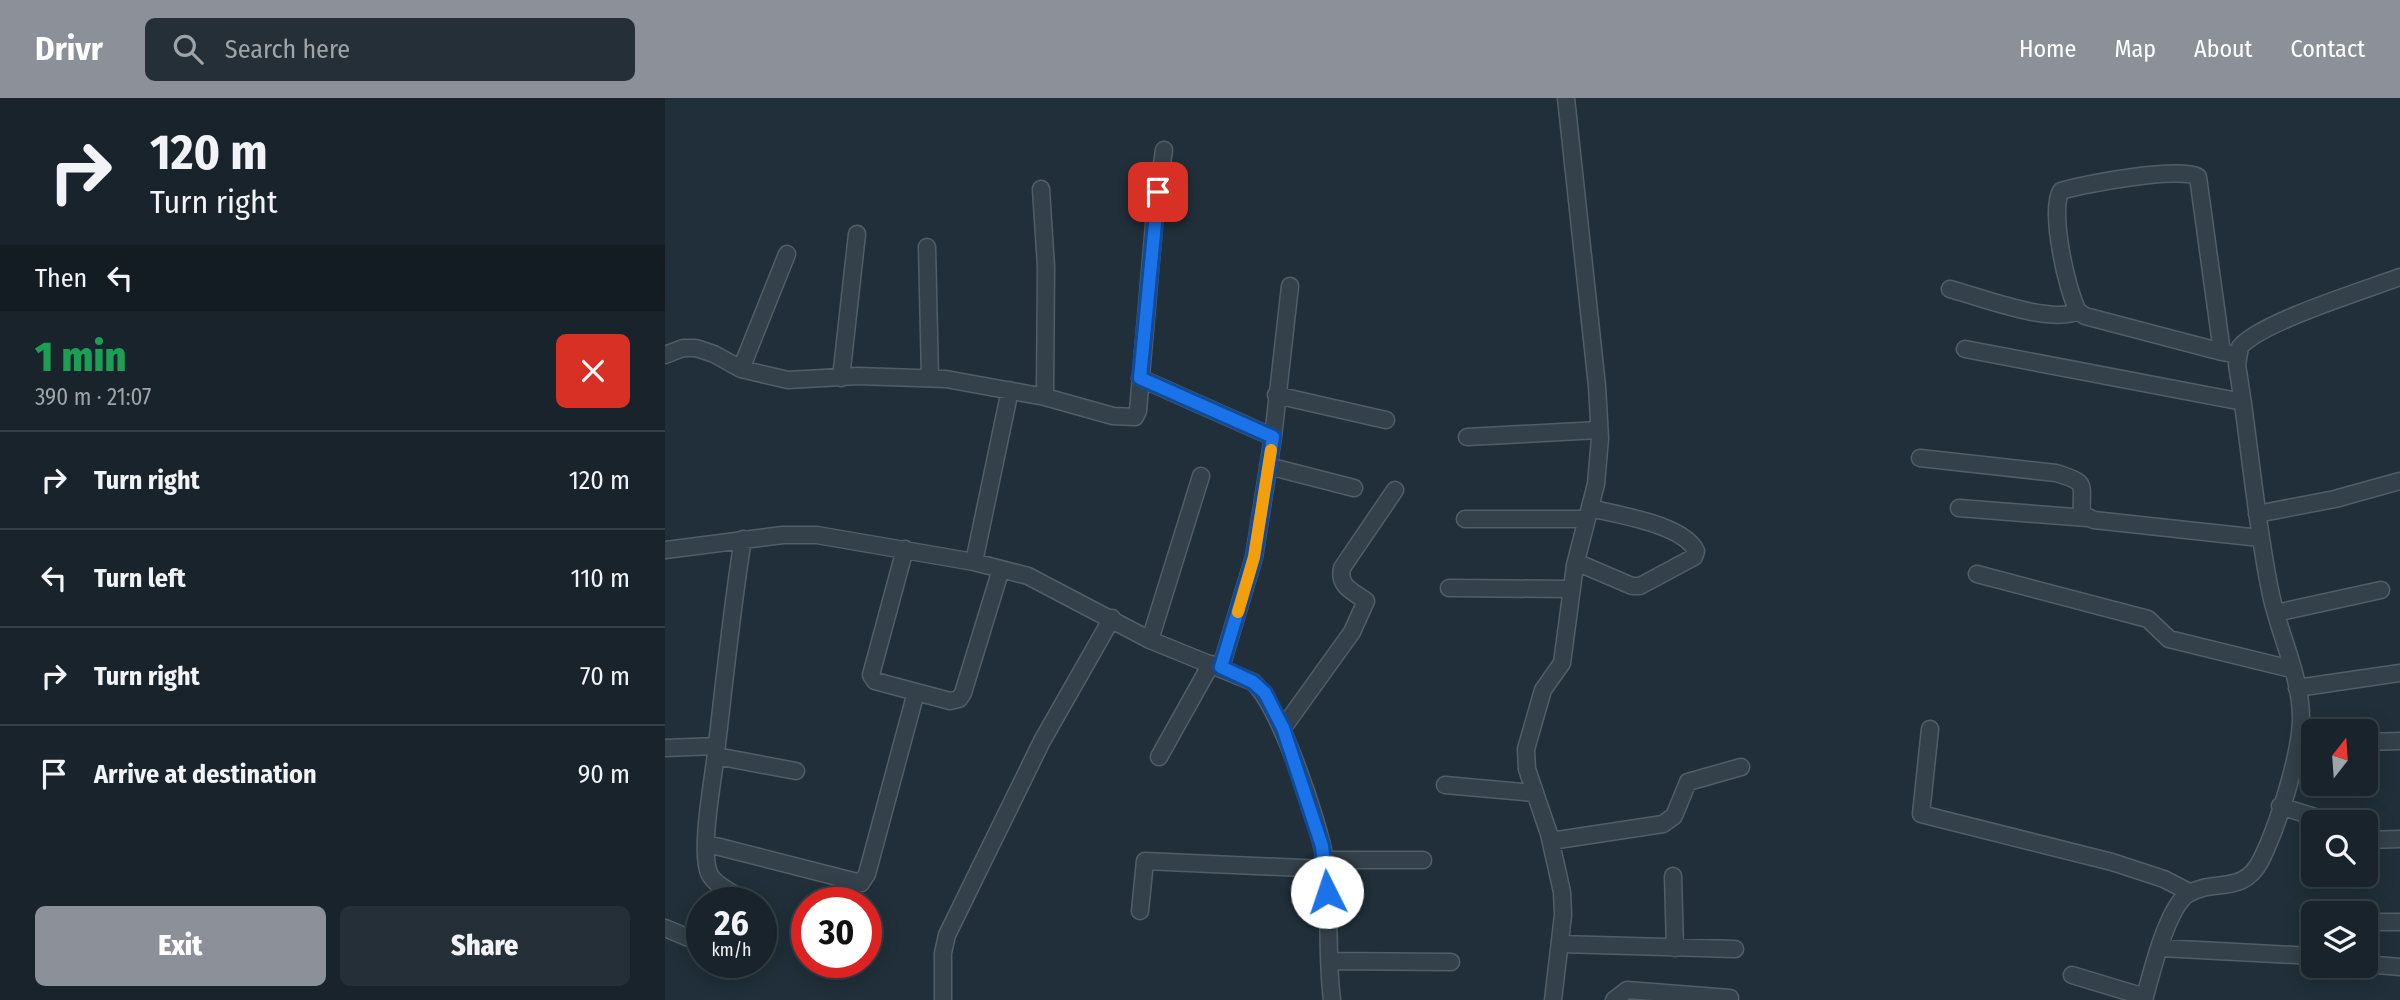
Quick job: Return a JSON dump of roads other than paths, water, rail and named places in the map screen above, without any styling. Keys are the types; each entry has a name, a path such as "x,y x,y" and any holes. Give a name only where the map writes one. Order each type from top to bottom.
{"street":[{"path":"1553,1000 1560,944 1562,892 1551,841 1534,793 1526,749 1543,690 1562,663 1570,589 1599,458 1599,430 1566,98"},
{"path":"665,355 683,348 696,348 714,354 741,369 788,380 930,378 1045,397 1126,419 1135,417 1138,411 1155,213 1164,150"},
{"path":"2301,721 2297,688 2276,613 2260,538 2243,402 2230,354 2200,184 2193,174 2167,174 2061,191 2058,213 2061,248 2078,311 2085,316 2230,354 2252,336 2320,306 2400,277"},
{"path":"1041,189 1046,267 1045,397"},
{"path":"841,378 857,234"},
{"path":"927,247 930,378"},
{"path":"741,369 787,254"},
{"path":"1159,757 1216,666 1254,557 1273,437 1290,286"},
{"path":"1950,289 2038,312 2063,316 2078,311"},
{"path":"1965,349 2243,402"},
{"path":"1140,378 1273,437"},
{"path":"974,562 1010,390"},
{"path":"1276,395 1386,420"},
{"path":"1467,437 1599,430"},
{"path":"1920,458 2056,473 2074,479 2082,484 2082,513 2087,518"},
{"path":"1268,466 1354,488"},
{"path":"1150,640 1201,477"},
{"path":"2257,514 2335,499 2400,481"},
{"path":"1283,728 1352,632 1366,601 1344,586 1340,577 1342,568 1395,490"},
{"path":"1959,508 2087,518 2260,538"},
{"path":"1465,519 1588,514 1659,525 1693,544 1696,551 1694,557 1640,586 1632,586 1576,562"},
{"path":"665,550 743,539 817,535 974,562 1028,576 1150,640 1253,682 1265,693 1283,728 1325,865 1332,1000"},
{"path":"727,887 709,875 708,844 729,627 743,539"},
{"path":"905,549 871,676 875,681 950,701 958,699 963,693 1001,569"},
{"path":"1977,574 2148,619 2169,639 2291,669"},
{"path":"1449,588 1570,589"},
{"path":"2276,613 2381,590"},
{"path":"943,1000 943,953 947,935 1042,741 1112,618"},
{"path":"2297,688 2400,673"},
{"path":"708,844 861,883 867,874 916,692"},
{"path":"1930,729 1921,814 2112,862 2164,879 2189,892 2245,880 2258,865 2267,848 2280,806 2301,755"},
{"path":"2378,741 2400,741"},
{"path":"665,748 716,751 796,771"},
{"path":"1551,841 1663,824 1674,816 1688,782 1741,767"},
{"path":"1445,785 1534,793"},
{"path":"2280,806 2301,812"},
{"path":"2378,840 2400,839"},
{"path":"1140,911 1145,861 1325,865 1423,860"},
{"path":"1673,876 1675,948"},
{"path":"2073,975 2145,999 2172,915 2189,892"},
{"path":"2378,922 2400,922"},
{"path":"665,928 686,937"},
{"path":"1560,944 1735,949"},
{"path":"2161,947 2301,950"},
{"path":"1330,961 1451,962"},
{"path":"2378,965 2400,967"},
{"path":"1614,1000 1627,990 1730,998"}]}
